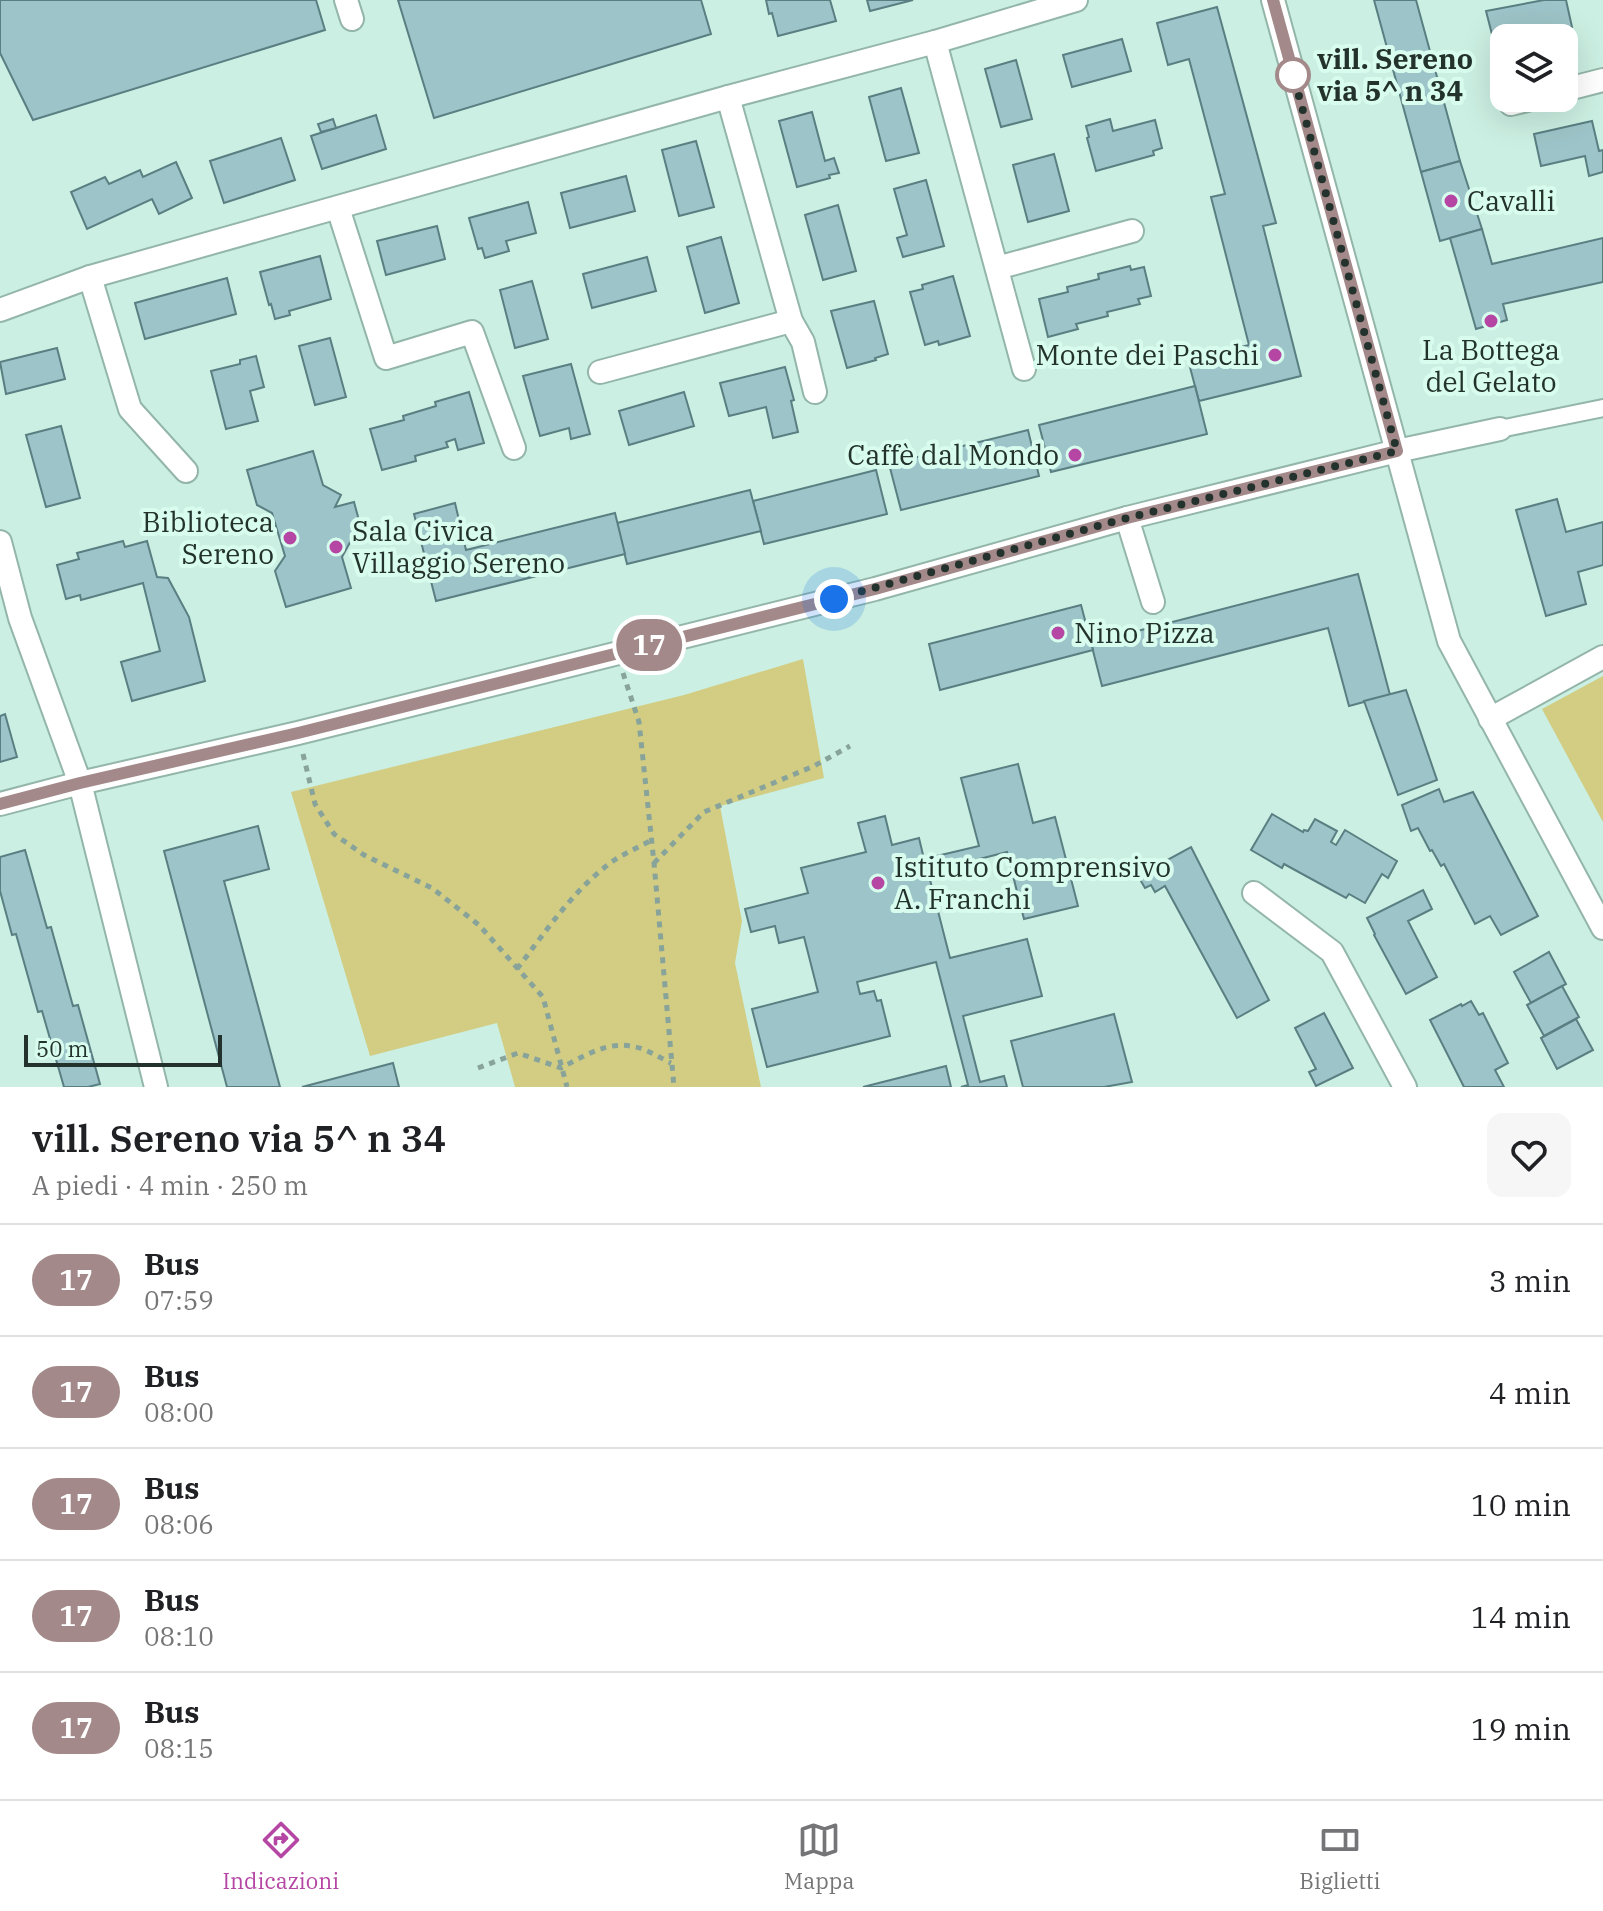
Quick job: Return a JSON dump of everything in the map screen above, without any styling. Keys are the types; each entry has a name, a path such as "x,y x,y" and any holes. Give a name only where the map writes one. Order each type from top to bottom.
{"street":[{"path":"0,310 90,277 728,97 935,42 1052,4 1076,0"},
{"path":"1273,0 1449,641 1603,928"},
{"path":"935,42 1024,369"},
{"path":"1578,86 1603,80"},
{"path":"728,97 791,321 803,342 815,392"},
{"path":"338,208 386,358 472,332 514,448"},
{"path":"997,268 1132,231"},
{"path":"90,277 130,409 186,471"},
{"path":"600,372 791,321"},
{"path":"0,804 875,589 1127,518 1397,451 1603,408"},
{"path":"1127,518 1153,602"},
{"path":"0,542 20,618 80,783 156,1087"},
{"path":"1490,719 1603,657"},
{"path":"1254,893 1332,952 1405,1087"}],"path":[{"path":"617,653 639,722 674,1087"},
{"path":"298,733 315,804 334,834 364,855 432,888 479,925 543,997 567,1087"},
{"path":"654,863 704,812 814,766 850,746"},
{"path":"517,969 584,886 614,861 652,840"},
{"path":"478,1068 518,1053 561,1068 609,1046 635,1046 672,1064"}],"shaded area":[{"path":"803,659 824,778 720,806 742,921 735,963 761,1087 515,1087 497,1023 370,1056 291,792 684,695"},
{"path":"1603,676 1603,822 1542,709"}],"building":[{"path":"0,0 316,0 325,30 33,120 0,53"},
{"path":"398,0 701,0 711,34 434,118"},
{"path":"766,0 830,0 836,21 778,36"},
{"path":"867,0 913,0 870,11"},
{"path":"1374,0 1416,0 1460,161 1421,172"},
{"path":"1544,0 1566,0 1571,24 1490,24 1490,27 1486,11"},
{"path":"1217,7 1276,223 1263,226 1301,376 1199,401 1188,360 1249,345 1211,197 1225,194 1189,59 1168,65 1157,23"},
{"path":"1122,39 1131,71 1072,87 1063,55"},
{"path":"1016,60 1032,119 1001,127 985,69"},
{"path":"901,88 919,153 886,161 869,97"},
{"path":"812,112 825,161 834,158 839,173 797,187 779,121"},
{"path":"376,115 386,149 322,169 311,136"},
{"path":"333,119 336,128 321,132 318,124"},
{"path":"1110,119 1113,131 1155,120 1162,148 1153,151 1154,155 1096,171 1086,126"},
{"path":"1592,121 1599,151 1603,150 1603,172 1589,176 1585,156 1541,166 1534,134"},
{"path":"281,138 295,180 224,203 210,161"},
{"path":"696,141 714,207 679,216 662,150"},
{"path":"1054,154 1069,211 1028,222 1013,165"},
{"name":"Cavalli","path":"1460,161 1482,229 1440,241 1421,172"},
{"path":"176,162 192,198 159,214 152,199 87,229 71,192 105,177 109,184 140,170 143,177"},
{"path":"626,176 635,211 570,228 561,193"},
{"path":"926,180 944,246 903,257 897,238 907,235 894,189"},
{"path":"528,202 536,233 506,241 509,251 485,258 482,248 478,249 469,218"},
{"path":"838,205 856,271 823,280 805,215"},
{"path":"437,226 445,259 386,275 377,241"},
{"path":"1482,229 1492,264 1603,238 1603,282 1503,304 1507,320 1476,329 1450,238"},
{"path":"721,237 739,303 705,313 687,247"},
{"path":"320,256 331,299 289,311 290,315 275,319 260,272"},
{"path":"647,257 656,291 592,308 583,274"},
{"path":"1130,266 1131,270 1144,267 1151,296 1138,299 1140,304 1107,312 1108,316 1076,324 1078,329 1048,337 1039,299 1068,292 1067,287 1099,279 1098,274"},
{"path":"953,276 970,336 939,345 938,341 925,345 910,292"},
{"path":"227,278 236,314 145,339 135,303"},
{"path":"532,281 548,339 515,348 500,290"},
{"path":"874,301 888,354 847,368 831,311"},
{"path":"330,338 346,397 315,405 299,346"},
{"path":"57,348 65,379 6,394 0,362"},
{"path":"256,356 264,387 250,391 258,421 226,429 211,371 240,364 240,360"},
{"path":"571,364 590,434 571,439 569,428 540,436 523,376"},
{"path":"785,367 798,432 773,438 766,407 729,416 720,383"},
{"path":"1195,386 1207,434 1051,472 1039,425"},
{"path":"469,392 484,443 458,450 455,439 446,442 448,447 415,456 416,461 382,470 370,429 404,420 403,416 436,406 435,402"},
{"path":"684,392 694,426 629,445 619,411"},
{"path":"61,426 80,498 46,507 26,435"},
{"path":"1028,430 1039,476 901,510 889,464"},
{"path":"313,451 323,485 341,495 335,507 354,502 360,524 342,557 351,588 286,607 275,571 285,556 272,513 257,505 247,470"},
{"path":"876,470 887,514 764,544 753,501"},
{"path":"750,490 761,531 627,564 617,523"},
{"path":"1557,499 1566,532 1603,522 1603,565 1578,572 1586,604 1546,616 1516,510"},
{"path":"455,503 466,550 615,513 625,554 436,601 414,514"},
{"path":"123,541 125,547 147,541 157,577 168,578 189,617 205,681 132,701 121,662 160,651 143,583 81,600 80,595 66,599 57,565 79,559 77,553"},
{"path":"1358,574 1390,695 1349,706 1328,628 1102,686 1091,643"},
{"path":"1081,605 1093,650 940,690 929,644"},
{"path":"1406,690 1437,780 1398,795 1364,701"},
{"path":"5,714 17,757 0,762 0,716"},
{"path":"1018,764 1033,823 1055,817 1078,906 1024,919 1007,852 928,872 950,958 1027,939 1042,996 963,1016 980,1082 1004,1076 1007,1087 961,1087 968,1085 936,962 857,982 860,994 874,991 877,1001 881,1000 890,1036 767,1067 752,1009 818,992 804,937 779,943 775,926 751,932 745,909 808,893 801,868 866,852 858,823 885,816 892,845 919,838 924,859 979,846 961,778"},
{"path":"1439,789 1444,802 1473,792 1538,916 1501,935 1490,916 1475,924 1444,864 1441,866 1430,851 1418,828 1411,831 1402,805"},
{"path":"1272,814 1303,832 1308,831 1315,819 1337,831 1331,842 1336,845 1345,830 1397,861 1388,878 1382,874 1365,903 1349,894 1346,898 1251,850"},
{"path":"258,826 269,869 224,881 280,1087 227,1087 164,851"},
{"path":"1191,847 1269,1000 1237,1018 1165,886 1155,892 1151,885 1145,888 1138,876"},
{"path":"25,850 73,1006 78,1005 100,1084 64,1087 16,934 12,935 0,891 0,857"},
{"path":"1423,890 1432,909 1408,921 1437,977 1406,994 1367,918"},
{"path":"1549,952 1566,984 1531,1003 1514,972"},
{"path":"1562,986 1579,1017 1544,1036 1527,1005"},
{"path":"1471,1001 1479,1015 1483,1013 1508,1063 1495,1070 1504,1087 1464,1087 1430,1020"},
{"path":"1324,1013 1353,1068 1316,1086 1309,1072 1316,1069 1295,1028"},
{"path":"1114,1014 1132,1082 1104,1087 1023,1087 1011,1041"},
{"path":"1576,1019 1593,1050 1557,1069 1541,1038"},
{"path":"393,1063 399,1087 302,1087"},
{"path":"946,1066 951,1087 863,1087"}],"bus line":[{"name":"17","path":"0,804 875,589 1127,518 1397,451 1273,0"}],"place":[{"name":"vill. Sereno via 5^ n 34","path":"1293,75"},
{"name":"Cavalli","path":"1451,201"},
{"name":"La Bottega del Gelato","path":"1491,321"},
{"name":"Monte dei Paschi","path":"1275,355"},
{"name":"Caffè dal Mondo","path":"1075,455"},
{"name":"Biblioteca Sereno","path":"290,538"},
{"name":"Sala Civica Villaggio Sereno","path":"336,547"},
{"name":"Nino Pizza","path":"1058,633"},
{"name":"Istituto Comprensivo A. Franchi","path":"878,883"}],"route":[{"path":"834,599 1127,518 1397,451 1289,60 1293,75"}]}
